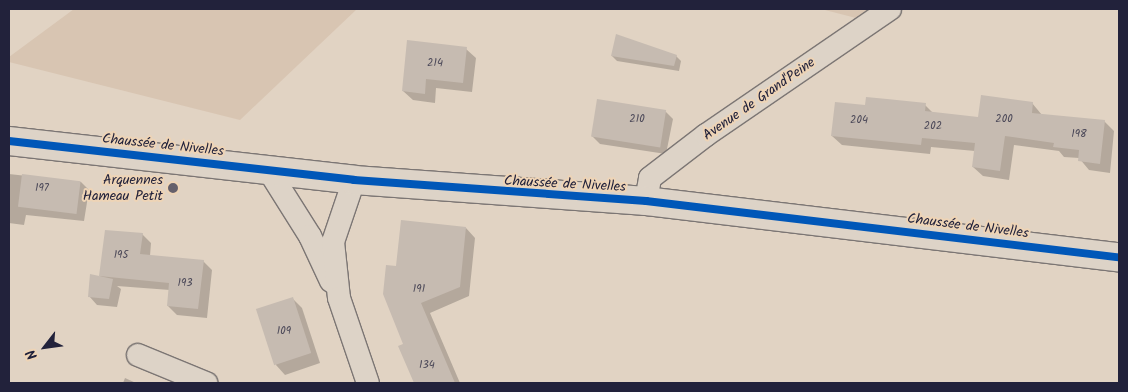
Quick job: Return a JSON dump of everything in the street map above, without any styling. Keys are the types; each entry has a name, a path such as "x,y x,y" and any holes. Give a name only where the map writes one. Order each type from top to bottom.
{"main road":[{"name":"Chaussée de Nivelles","path":"9,141 354,180 646,201 1119,257"}],"street":[{"name":"Avenue de Grand'Peine","path":"646,201 650,178 706,135 890,9"},
{"path":"269,171 310,236 339,298 362,377"},
{"path":"339,298 333,242 354,180"},
{"path":"138,355 206,383"}],"shaded area":[{"path":"74,9 357,9 240,120 9,62 9,57"},
{"path":"821,9 870,9 856,18"}],"building":[{"path":"616,34 677,55 674,66 611,56"},
{"path":"407,40 467,47 463,83 426,79 425,94 402,91"},
{"path":"981,95 1033,102 1032,113 1105,120 1100,164 1078,161 1079,150 1053,147 1054,143 1005,136 1000,171 972,167 975,143 922,138 921,145 831,136 835,102 865,105 866,97 926,103 925,111 978,117"},
{"path":"597,99 666,110 660,147 591,137"},
{"path":"22,174 81,181 77,214 18,207"},
{"path":"401,220 466,227 460,287 421,303 455,383 414,383 398,346 403,344 383,294 386,265 396,266"},
{"path":"105,230 143,233 140,254 204,260 198,309 167,306 169,283 99,276"},
{"path":"90,274 113,279 109,299 88,297"},
{"path":"293,297 311,353 274,365 256,309"}],"cycle path":[{"path":"9,141 354,180 646,201 1119,257"}],"place":[{"name":"Arquennes Hameau Petit","path":"173,188"}]}
